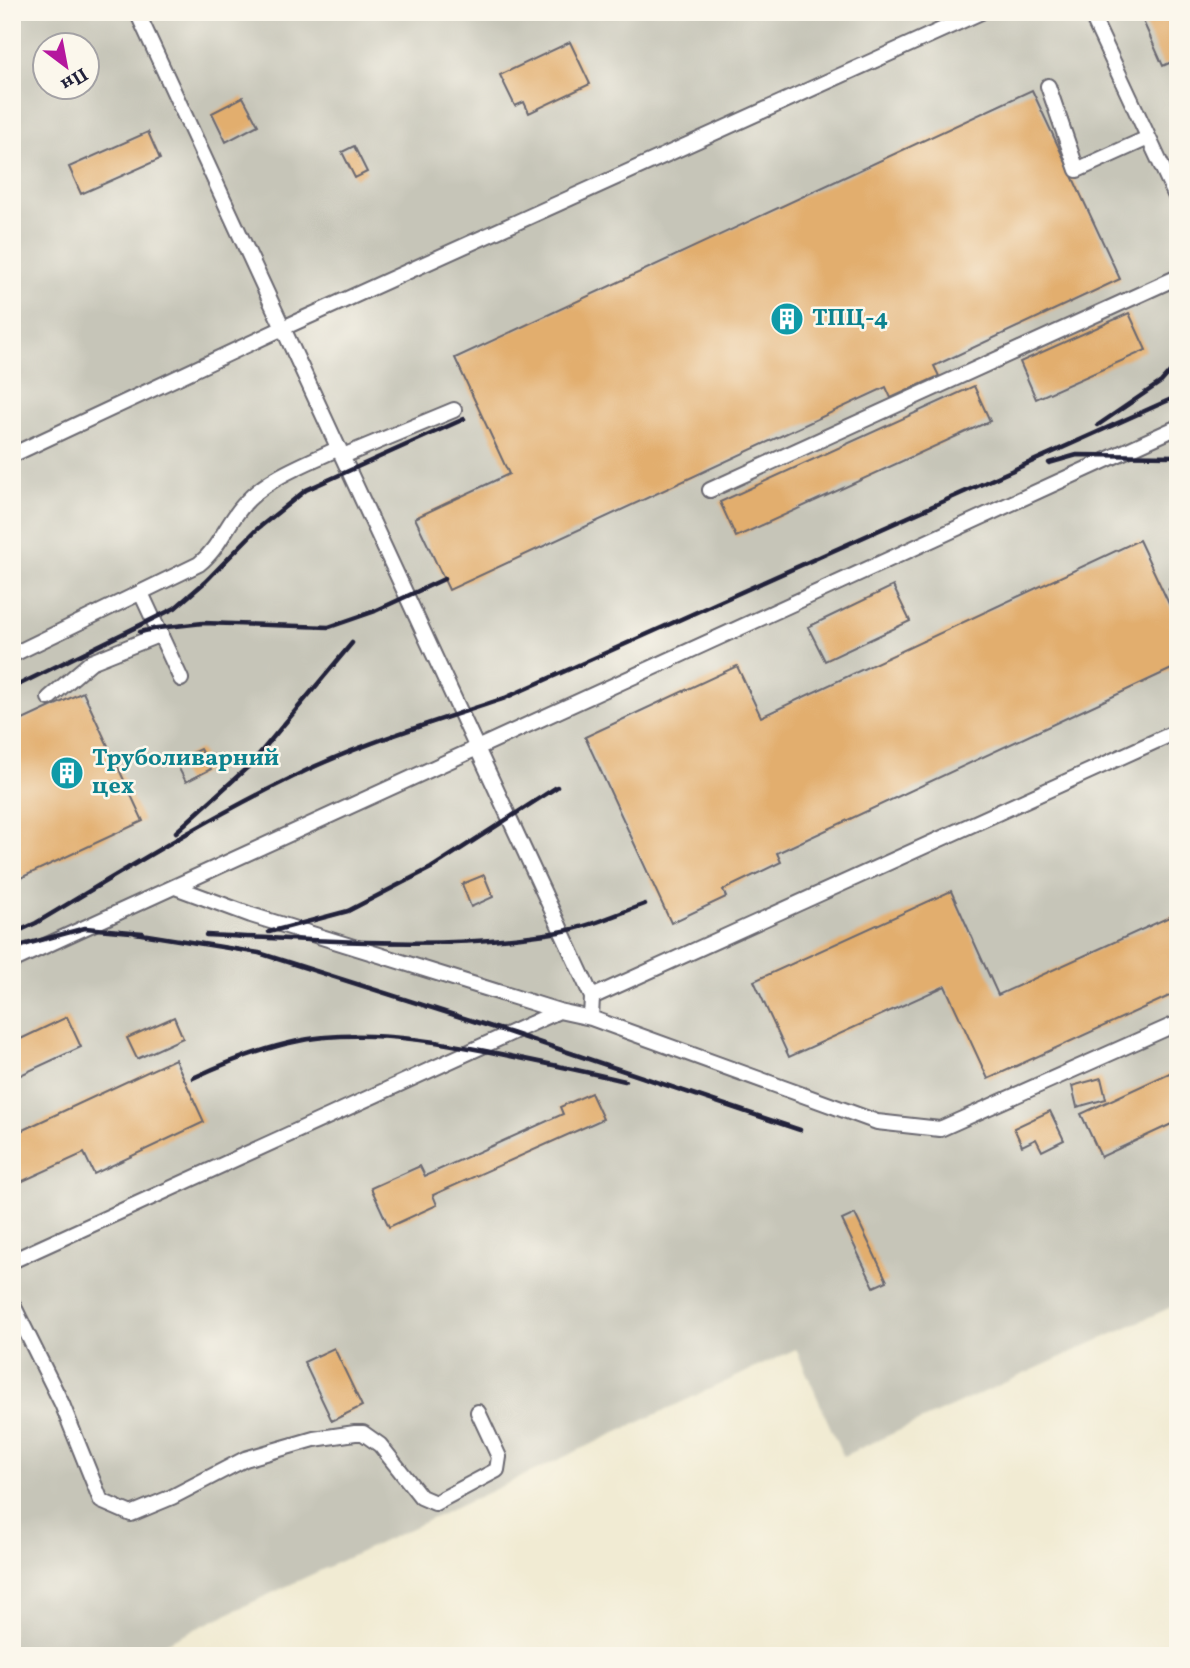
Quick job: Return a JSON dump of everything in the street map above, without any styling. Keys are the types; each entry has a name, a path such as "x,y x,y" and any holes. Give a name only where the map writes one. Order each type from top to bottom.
{"lane":[{"path":"137,12 592,997 591,1018"},
{"path":"12,455 283,328 981,12"},
{"path":"1090,12 1178,201"},
{"path":"1048,86 1077,170 1148,138"},
{"path":"710,490 1178,276"},
{"path":"12,655 199,564 210,555 241,507 255,493 278,478 454,410"},
{"path":"12,961 1178,427"},
{"path":"141,593 180,679"},
{"path":"49,698 90,662 161,634"},
{"path":"592,997 1178,731"},
{"path":"174,887 251,915 559,1011 591,1018 877,1122 940,1129 1178,1023"},
{"path":"12,1261 559,1011"},
{"path":"12,1303 62,1404 101,1501 131,1514 172,1497 245,1460 314,1439 355,1433 363,1433 380,1445 421,1497 435,1503 497,1470 499,1457 478,1412"}],"shaded area":[{"path":"12,12 1178,12 1178,1304 843,1456 796,1349 137,1656 12,1656"}],"building":[{"path":"1139,12 1171,12 1178,26 1178,59 1163,66"},
{"path":"570,42 590,84 529,113 524,102 515,106 500,75"},
{"name":"ТПЦ-4","path":"1032,90 1120,279 934,366 939,376 891,398 886,387 449,590 415,518 509,474 455,358"},
{"path":"243,97 258,125 226,142 212,113"},
{"path":"148,132 160,159 81,194 69,167"},
{"path":"354,146 367,172 355,178 342,152"},
{"path":"1129,313 1146,350 1036,399 1020,362"},
{"path":"974,386 990,421 736,537 720,502"},
{"path":"1139,540 1178,623 1178,666 777,853 781,862 723,890 726,897 671,923 585,737 737,666 761,717"},
{"path":"893,586 910,621 825,661 808,627"},
{"name":"Труболиварний цех","path":"83,692 143,821 12,882 12,725"},
{"path":"200,749 211,769 186,782 175,761"},
{"path":"484,875 493,897 471,907 462,884"},
{"path":"951,891 998,995 1178,913 1178,992 988,1079 945,986 789,1057 754,981"},
{"path":"67,1017 81,1047 12,1079 12,1043"},
{"path":"174,1017 183,1038 137,1059 127,1038"},
{"path":"175,1059 204,1122 94,1174 84,1153 12,1186 12,1135"},
{"path":"1178,1069 1178,1121 1101,1157 1081,1114"},
{"path":"1101,1078 1106,1099 1077,1107 1072,1086"},
{"path":"591,1093 603,1119 433,1195 437,1205 389,1227 371,1188 420,1166 425,1176 563,1114 560,1107"},
{"path":"1050,1111 1064,1140 1042,1151 1036,1139 1022,1146 1014,1128"},
{"path":"855,1214 887,1281 874,1287 842,1220"},
{"path":"334,1348 362,1406 332,1421 304,1362"}],"railway":[{"path":"1098,425 1161,382 1178,363"},
{"path":"12,934 36,923 226,812 316,766 396,734 505,698 1178,396"},
{"path":"12,688 175,608 256,530 306,490 464,419"},
{"path":"1049,463 1077,455 1178,456"},
{"path":"140,632 203,623 329,627 375,611 444,579"},
{"path":"1170,589 1178,585"},
{"path":"176,832 250,765 352,643"},
{"path":"269,932 348,911 431,868 557,787"},
{"path":"206,935 427,943 515,938 570,930 645,904"},
{"path":"12,948 85,928 143,933"},
{"path":"135,933 259,953 511,1033 800,1130"},
{"path":"193,1078 241,1058 308,1039 372,1036 441,1043 625,1081"}],"place":[{"name":"ТПЦ-4","path":"787,319"},
{"name":"Труболиварний цех","path":"67,773"}]}
